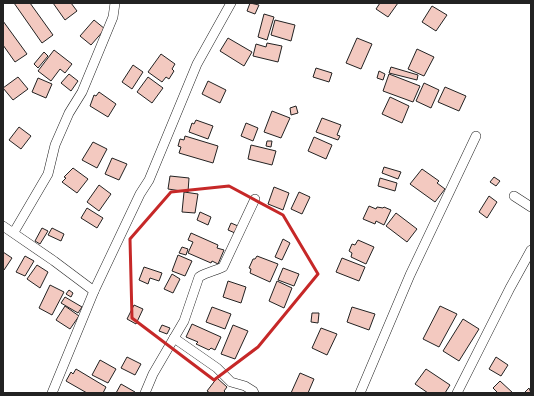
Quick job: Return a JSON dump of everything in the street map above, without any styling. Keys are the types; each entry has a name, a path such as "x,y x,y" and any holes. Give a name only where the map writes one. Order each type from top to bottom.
{"street":[{"path":"14,232 48,174 56,145 68,113 82,92 113,17 115,3"},
{"path":"52,393 94,291 140,194 150,180 196,64 231,3"},
{"path":"360,393 410,275 476,136"},
{"path":"514,196 531,206"},
{"path":"145,393 153,374 184,321 199,277 210,271 223,267 255,200"},
{"path":"3,226 14,232 94,291"},
{"path":"457,393 531,250"},
{"path":"174,338 217,368 231,382 245,386 254,393"}],"highlighted area":[{"path":"229,186 283,215 318,274 258,347 214,380 132,318 130,239 171,192"}],"building":[{"path":"14,3 30,3 53,35 42,43"},
{"path":"53,3 71,3 77,11 65,20"},
{"path":"250,3 259,5 255,14 247,11"},
{"path":"380,3 398,3 388,17 376,9"},
{"path":"432,6 447,15 436,31 422,22"},
{"path":"264,14 274,17 267,40 258,37"},
{"path":"94,20 105,29 91,45 80,36"},
{"path":"275,20 295,25 291,41 271,35"},
{"path":"3,21 27,54 15,62 3,45"},
{"path":"228,38 252,52 244,66 220,51"},
{"path":"357,38 372,44 361,69 346,63"},
{"path":"267,43 282,46 278,62 253,56 256,44 266,47"},
{"path":"417,49 434,57 424,76 408,69"},
{"path":"54,50 72,64 65,73 60,69 51,81 38,71"},
{"path":"44,52 48,56 38,68 34,64"},
{"path":"161,54 175,64 172,69 174,71 169,79 166,77 162,82 148,72"},
{"path":"133,65 143,72 132,89 122,82"},
{"path":"391,67 418,75 417,80 389,73"},
{"path":"316,68 332,73 329,82 313,77"},
{"path":"379,71 385,74 383,80 377,78"},
{"path":"69,74 78,81 71,91 61,83"},
{"path":"389,74 420,86 413,102 383,91"},
{"path":"18,77 28,89 13,100 3,88"},
{"path":"148,77 163,88 152,103 137,92"},
{"path":"38,78 52,84 46,98 32,92"},
{"path":"208,81 226,90 220,103 202,94"},
{"path":"424,83 439,90 431,108 416,101"},
{"path":"445,87 466,96 459,111 438,102"},
{"path":"99,92 116,104 108,117 90,106 94,95 96,96"},
{"path":"390,97 409,106 402,123 382,114"},
{"path":"296,106 298,113 291,115 290,108"},
{"path":"272,111 290,118 281,138 264,132"},
{"path":"322,118 341,125 337,135 340,136 338,140 316,132"},
{"path":"196,120 213,126 208,139 189,132 192,123 194,124"},
{"path":"246,123 258,128 253,141 241,136"},
{"path":"19,127 31,136 21,149 9,140"},
{"path":"185,136 218,146 213,163 179,153 181,147 178,146 180,139 184,140"},
{"path":"314,137 332,145 326,159 308,151"},
{"path":"267,141 272,141 271,147 266,146"},
{"path":"93,142 107,149 97,168 82,160"},
{"path":"251,145 276,151 272,165 248,159"},
{"path":"112,158 127,164 119,180 105,174"},
{"path":"384,167 401,172 398,179 382,173"},
{"path":"73,168 88,179 77,193 62,182 66,178 64,177"},
{"path":"422,169 439,181 437,183 445,189 435,202 410,184"},
{"path":"170,176 189,178 188,192 168,189"},
{"path":"494,177 500,181 496,186 490,182"},
{"path":"380,178 397,183 395,191 378,186"},
{"path":"99,185 111,194 99,211 87,202"},
{"path":"274,187 289,193 283,210 268,204"},
{"path":"184,192 198,194 195,213 182,212"},
{"path":"299,192 310,197 302,214 291,209"},
{"path":"489,196 497,202 487,218 479,212"},
{"path":"369,206 376,209 377,207 384,207 391,210 384,225 376,221 375,224 363,219"},
{"path":"87,208 103,218 97,228 81,218"},
{"path":"200,212 211,217 208,225 197,220"},
{"path":"396,213 417,229 407,242 386,226"},
{"path":"231,223 238,226 235,233 228,230"},
{"path":"42,228 48,231 40,244 35,241"},
{"path":"52,228 64,234 61,241 48,235"},
{"path":"191,233 218,245 217,248 224,250 218,264 212,261 211,263 188,253 193,242 188,240"},
{"path":"283,239 290,243 282,260 275,257"},
{"path":"358,240 374,247 366,264 351,257 352,253 349,251 352,244 355,245"},
{"path":"182,247 188,249 186,255 179,253"},
{"path":"3,252 12,258 4,270 3,269"},
{"path":"178,255 192,261 185,276 172,271"},
{"path":"25,256 34,261 25,276 16,272"},
{"path":"257,256 278,264 270,282 250,273 251,269 249,268 253,259"},
{"path":"342,258 365,267 359,281 336,272"},
{"path":"37,265 48,272 40,288 27,279"},
{"path":"144,267 162,273 159,281 150,278 148,284 139,280"},
{"path":"283,268 299,274 294,286 278,280"},
{"path":"172,274 180,279 173,293 164,289"},
{"path":"228,281 246,287 241,303 223,297"},
{"path":"277,281 292,288 284,308 269,301"},
{"path":"50,285 64,292 52,315 39,308"},
{"path":"69,290 73,293 71,297 66,294"},
{"path":"65,297 82,307 78,313 61,303"},
{"path":"134,305 143,309 136,324 127,319"},
{"path":"65,306 79,316 70,329 56,320"},
{"path":"440,306 457,314 439,347 423,339"},
{"path":"212,307 231,314 225,329 206,322"},
{"path":"352,307 375,314 369,330 347,322"},
{"path":"312,313 319,313 318,323 311,322"},
{"path":"463,319 479,329 459,361 443,351"},
{"path":"192,324 221,337 215,350 211,348 209,350 196,344 198,342 186,337"},
{"path":"162,325 170,328 167,334 159,331"},
{"path":"233,325 248,331 235,359 221,354"},
{"path":"321,328 337,334 327,355 312,348"},
{"path":"127,357 141,364 135,375 121,368"},
{"path":"496,357 508,365 501,376 489,369"},
{"path":"100,360 116,369 108,383 92,375"},
{"path":"76,369 106,387 103,393 87,393 66,381 71,372 73,374"},
{"path":"426,369 450,385 445,393 428,393 415,384"},
{"path":"300,373 314,379 308,393 291,393"},
{"path":"217,378 227,387 224,391 226,393 210,393 207,391"},
{"path":"500,381 513,393 498,393 493,388"},
{"path":"121,384 135,392 135,393 116,393"},
{"path":"529,388 531,393 524,393"}]}
